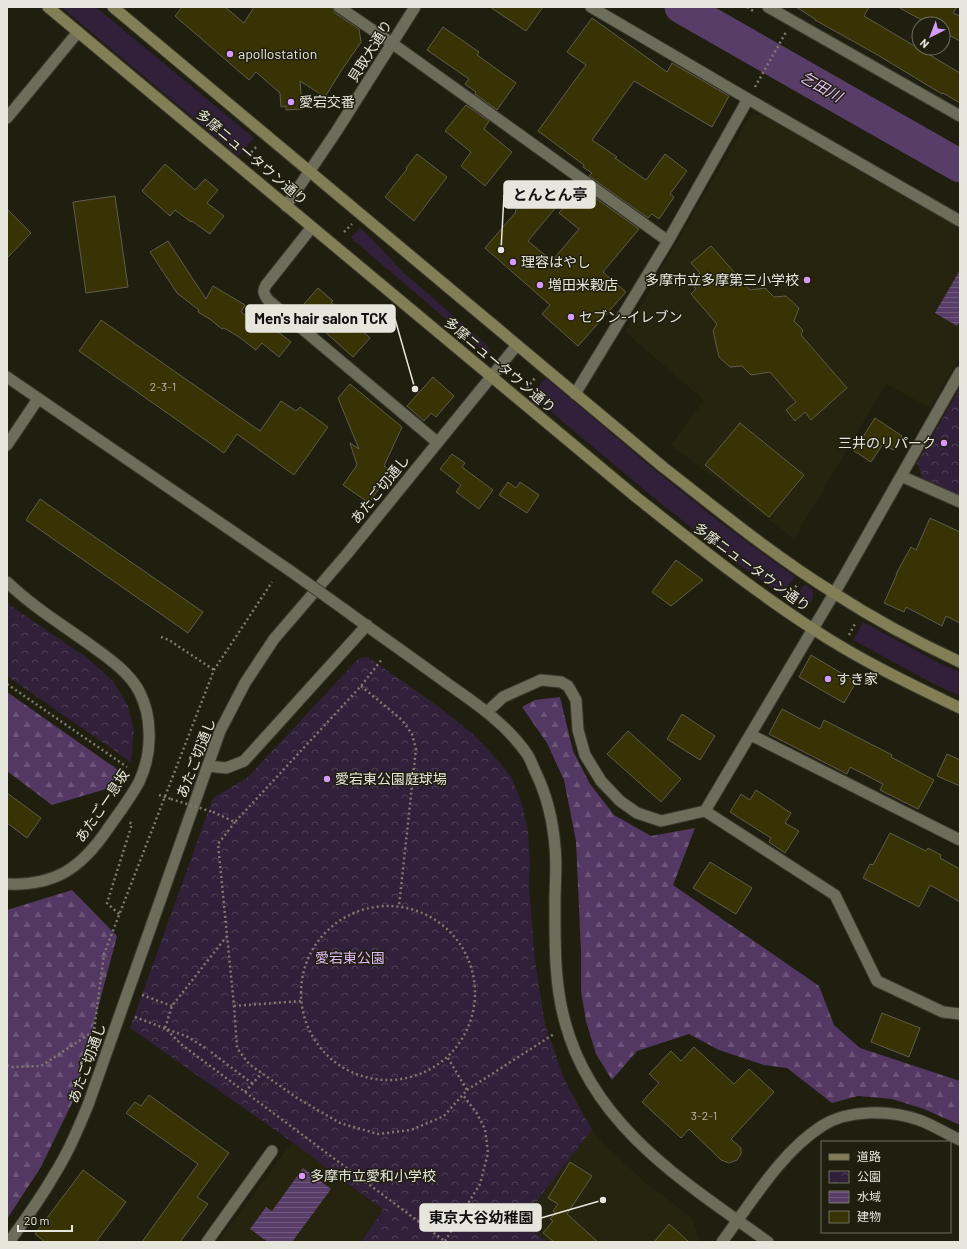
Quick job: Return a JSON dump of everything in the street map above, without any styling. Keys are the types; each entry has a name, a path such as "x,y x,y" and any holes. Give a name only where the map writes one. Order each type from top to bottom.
{"main road":[{"name":"多摩ニュータウン通り","path":"48,7 636,497 722,566 813,629 854,654 960,708"},
{"name":"多摩ニュータウン通り","path":"113,7 575,394 663,467 729,519 799,570 834,593 923,644 960,662"}],"street":[{"path":"339,7 668,241"},
{"name":"貝取大通り","path":"286,206 310,172 393,44 415,7"},
{"path":"591,7 960,221"},
{"path":"768,7 960,116"},
{"path":"7,118 78,32"},
{"path":"575,394 668,241 748,99"},
{"path":"312,227 266,285 263,290 263,294 268,300 437,442"},
{"name":"あたご切通し","path":"9,1242 55,1174 72,1142 88,1105 220,731 245,683 274,639 347,554 517,345"},
{"path":"705,811 902,476 960,372"},
{"path":"7,378 346,610 487,712 511,735 528,755 540,782 549,811 555,848 556,956 559,995 565,1023 582,1068 597,1094 614,1117 637,1142 662,1163 768,1242"},
{"path":"7,445 38,399"},
{"path":"902,476 960,502"},
{"name":"あたご一息坂","path":"7,582 22,596 116,665 130,679 139,691 149,724 150,742 146,762 139,781 118,814 93,849 83,860 68,871 53,878 37,883 7,884"},
{"path":"208,766 226,768 244,760 367,625"},
{"path":"487,712 503,697 540,680 561,682 568,686 576,700 578,730 585,755 601,781 620,801 637,813 661,821 705,811 835,895 877,981 943,1012 960,1014"},
{"path":"751,735 960,840"},
{"path":"722,1242 792,1149 823,1125 851,1114 884,1113 919,1120 960,1140"},
{"path":"207,1242 272,1151"}],"path":[{"path":"757,82 785,35"},
{"path":"245,160 259,143"},
{"path":"344,232 353,222"},
{"path":"526,388 538,374"},
{"path":"788,597 799,581"},
{"path":"7,1065 11,1067 40,1066 94,1031 104,954 214,670 272,582"},
{"path":"848,636 857,620"},
{"path":"161,637 170,640 214,670"},
{"path":"382,659 361,686 235,822 218,844 237,1048 249,1064 297,1098 340,1123 378,1134 411,1130 444,1116 467,1090 555,1033"},
{"path":"7,684 127,767"},
{"path":"361,686 402,720 412,734 416,749 400,906"},
{"path":"160,795 214,812 235,822"},
{"path":"118,814 132,824 107,903 119,914"},
{"path":"400,906 427,915 450,931 466,954 475,981 475,1009 465,1036 448,1058 425,1073 398,1080 370,1079 345,1068 323,1051 308,1028 301,1001 303,975 312,951 328,930 349,915 374,907 400,906"},
{"path":"165,1028 172,1006 227,936"},
{"path":"140,994 172,1006"},
{"path":"234,1006 301,1001"},
{"path":"133,1016 188,1037 207,1050"},
{"path":"165,1028 182,1046 446,1242 480,1184 488,1153 485,1129 476,1112 463,1095"},
{"path":"211,1052 253,1084"},
{"path":"448,1058 467,1090"},
{"path":"245,1092 262,1073"}],"shaded area":[{"name":"多摩市立多摩第三小学校","path":"763,113 960,228 960,357 930,408 886,384 794,539 671,445 704,400 625,332 749,117"},
{"path":"592,1130 605,1146 646,1183 692,1218 700,1242 547,1242 520,1221"},
{"name":"多摩市立愛和小学校","path":"292,1142 383,1210 362,1239 365,1242 218,1242"}],"green space":[{"path":"61,7 96,7 254,138 239,156"},
{"path":"360,228 403,272 487,345 491,351 488,355 351,238"},
{"path":"546,378 657,472 725,526 795,577 782,595 728,557 643,489 531,395"},
{"name":"三井のリパーク","path":"960,388 960,496 923,480 917,463"},
{"path":"805,584 813,590 813,596 812,601 803,606 793,601"},
{"path":"7,601 11,606 86,657 113,681 128,706 134,730 131,762 7,676"},
{"path":"863,622 939,663 960,672 960,696 932,683 853,640"},
{"name":"愛宕東公園","path":"368,657 439,707 473,734 496,758 511,777 522,804 528,831 530,863 529,886 535,960 545,1024 564,1079 592,1130 521,1221 547,1242 365,1242 362,1240 383,1210 292,1142 130,1028 213,798 248,777 359,658"},
{"path":"7,692 121,772 106,789 52,805 7,771"},
{"path":"560,697 573,751 590,784 614,815 651,836 695,828 673,885 819,986 834,1025 860,1048 960,1081 960,1125 924,1109 892,1099 858,1096 832,1103 787,1068 764,1065 719,1050 689,1034 637,1051 612,1080 596,1054 586,1021 581,991 581,952 576,841 564,780 547,743 522,707 535,700"},
{"path":"72,890 117,936 74,1099 41,1167 7,1219 7,910"}],"water":[{"path":"667,7 690,7 769,53 762,62"},
{"path":"960,270 960,321 957,326 935,313"},
{"path":"303,1168 331,1189 292,1242 268,1242 250,1229 266,1207 272,1211"}],"building":[{"path":"182,7 225,7 244,23 254,7 332,7 335,13 359,29 361,42 325,97 300,81 302,109 286,110 286,106 281,107 280,93 256,72 249,80 175,16"},
{"path":"490,7 543,7 526,31"},
{"path":"796,7 869,7 864,16 911,44 911,56 931,56 960,73 960,103 943,93 942,94"},
{"path":"898,7 957,7 953,13 960,16 960,41 951,36 951,16 914,16"},
{"path":"592,18 667,72 672,63 729,96 712,127 634,81 592,140 617,157 615,158 646,180 665,154 687,171 670,194 674,197 659,219 652,214 648,218 589,176 592,173 583,167 584,165 538,131 586,65 567,52"},
{"path":"443,27 479,52 477,55 516,83 497,110 475,94 476,92 465,84 469,79 427,50"},
{"path":"466,105 489,121 484,129 512,152 485,186 461,166 471,152 445,131"},
{"path":"417,154 447,177 414,221 385,197"},
{"path":"165,164 195,190 205,179 218,190 207,203 224,216 210,234 175,210 170,216 142,191"},
{"path":"539,182 562,200 528,241 552,261 579,229 559,213 580,187 639,229 603,272 626,292 578,346 542,314 550,305 485,248"},
{"path":"115,196 128,287 86,293 73,202"},
{"path":"7,209 31,233 7,258"},
{"path":"168,241 206,299 213,286 245,305 241,312 265,330 269,325 291,342 279,357 262,343 256,350 239,337 224,328 222,329 198,312 199,310 177,293 150,252"},
{"path":"711,246 750,290 765,288 774,297 786,296 799,308 794,321 803,330 801,335 847,388 811,420 805,412 795,421 786,410 796,402 770,372 751,375 742,366 730,367 719,357 713,331 717,324 691,294 696,289 690,282 700,273 691,263"},
{"path":"318,288 370,338 353,357 314,322 313,324 298,311"},
{"path":"101,320 260,431 281,401 296,411 300,407 328,427 294,475 237,434 224,453 79,351"},
{"path":"433,377 454,396 436,417 431,413 424,421 407,406"},
{"path":"350,384 402,427 384,466 391,471 369,503 343,485 357,465 350,443 359,449 338,398"},
{"path":"875,418 902,436 893,450 883,444 871,462 854,451"},
{"path":"740,423 804,475 769,517 705,465"},
{"path":"452,454 465,463 462,467 493,490 479,509 456,492 461,485 440,469"},
{"path":"508,482 516,488 520,482 539,495 527,513 499,495"},
{"path":"40,499 203,612 188,633 26,520"},
{"path":"930,518 960,532 960,623 946,616 942,626 906,607 904,612 884,603 896,574 911,547 916,550"},
{"path":"676,560 703,580 671,606 652,592"},
{"name":"すき家","path":"811,655 856,682 844,703 799,677"},
{"path":"782,709 820,729 824,720 892,755 891,757 934,780 918,809 880,790 883,784 850,767 847,774 769,734"},
{"path":"682,714 715,736 700,760 667,739"},
{"path":"628,731 681,779 661,802 607,754"},
{"path":"947,754 960,760 960,786 937,776"},
{"path":"756,790 791,813 785,823 799,831 785,853 769,842 771,838 730,812 741,794 750,800"},
{"path":"7,793 41,818 27,838 7,823"},
{"path":"890,833 926,851 928,848 941,855 940,858 960,869 960,902 930,885 919,907 863,878 870,864 873,865"},
{"path":"710,862 752,888 736,914 693,888"},
{"path":"882,1013 920,1028 909,1057 871,1042"},
{"path":"694,1047 734,1084 749,1069 774,1092 731,1139 741,1148 741,1154 737,1160 729,1163 721,1160 689,1129 681,1138 642,1102 659,1083 649,1074 671,1051 681,1061"},
{"path":"149,1095 229,1153 197,1197 208,1204 180,1242 142,1242 198,1164 126,1113 135,1102 141,1106"},
{"path":"570,1162 592,1176 567,1214 598,1242 554,1242 543,1233 553,1221 550,1219 556,1213 553,1211 558,1204 548,1198"},
{"path":"83,1170 126,1202 96,1242 45,1242 35,1234"},
{"path":"669,1224 689,1242 654,1242"}],"waterway":[{"name":"乞田川","path":"681,7 960,166"}],"place":[{"name":"apollostation","path":"230,54"},
{"name":"愛宕交番","path":"291,102"},
{"name":"とんとん亭","path":"501,250"},
{"name":"理容はやし","path":"513,262"},
{"name":"多摩市立多摩第三小学校","path":"807,280"},
{"name":"増田米穀店","path":"540,285"},
{"name":"セブン-イレブン","path":"571,317"},
{"name":"Men's hair salon TCK","path":"415,389"},
{"name":"三井のリパーク","path":"944,443"},
{"name":"すき家","path":"828,679"},
{"name":"愛宕東公園庭球場","path":"327,779"},
{"name":"多摩市立愛和小学校","path":"302,1176"},
{"name":"東京大谷幼稚園","path":"603,1200"}]}
